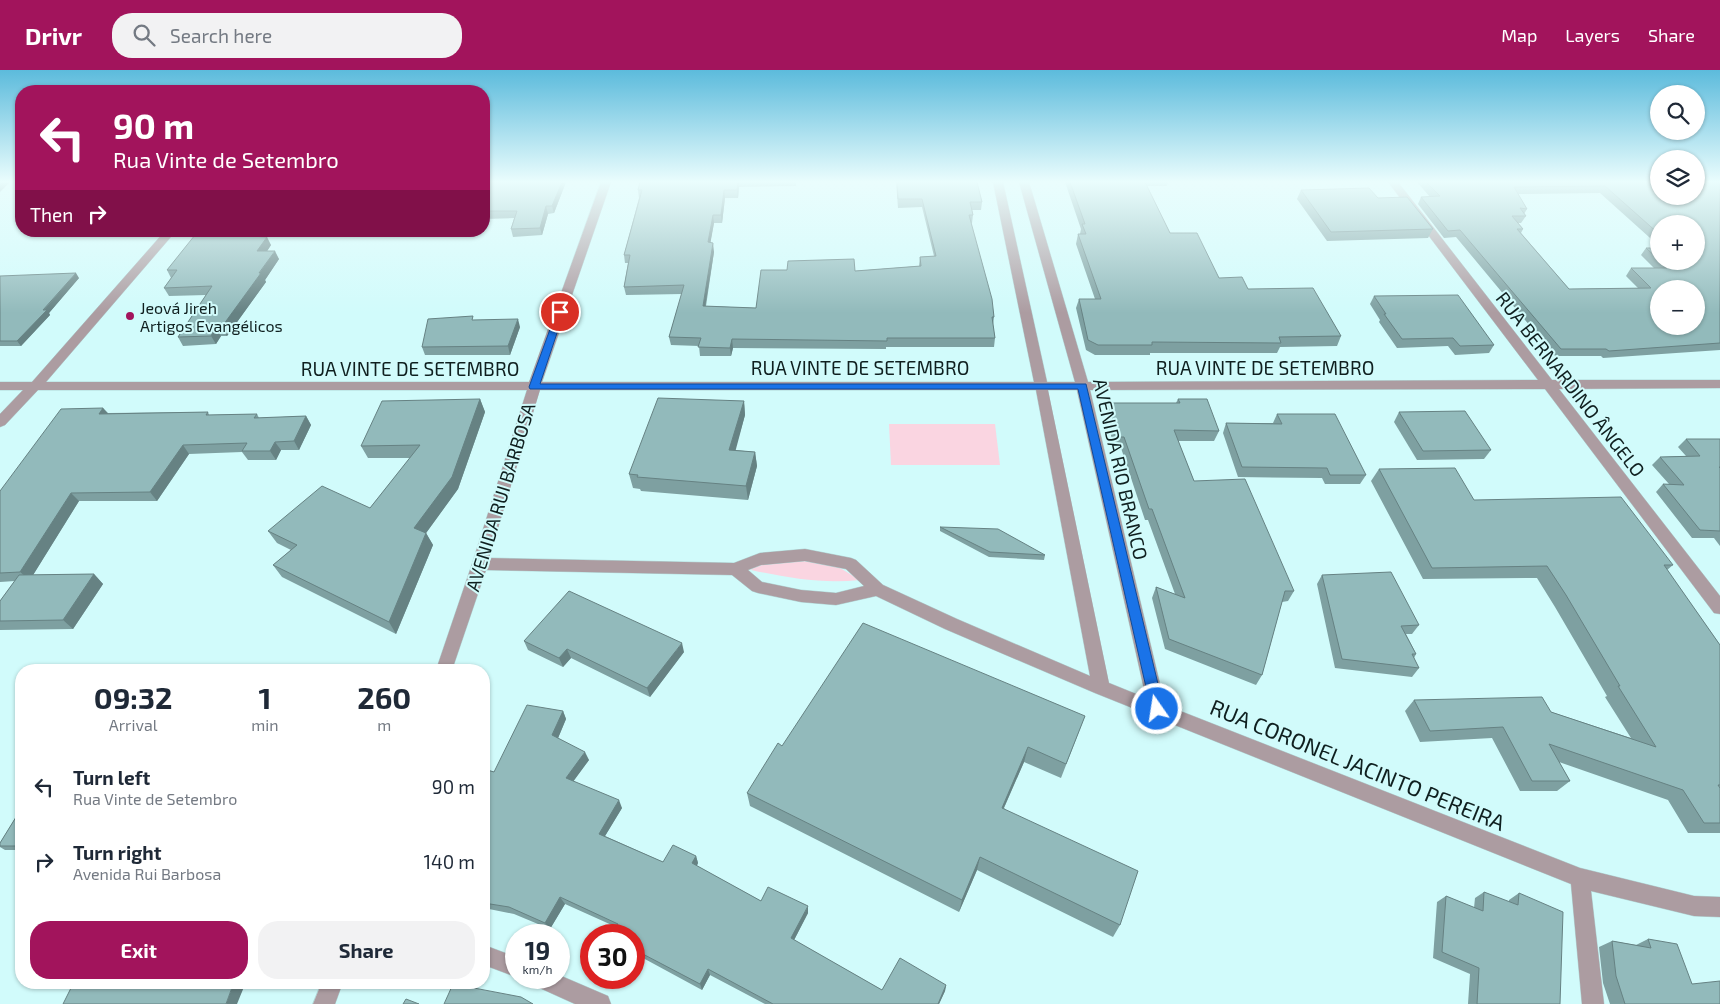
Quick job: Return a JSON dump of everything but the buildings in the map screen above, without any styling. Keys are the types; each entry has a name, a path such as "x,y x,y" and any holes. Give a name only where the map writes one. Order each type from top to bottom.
{"street":[{"name":"AVENIDA RUI BARBOSA","path":"446,664 480,564 534,387 591,226"},
{"path":"1007,226 1101,688"},
{"name":"AVENIDA RIO BRANCO","path":"1037,226 1083,386 1157,709"},
{"name":"RUA BERNARDINO ÂNGELO","path":"1426,226 1720,608"},
{"path":"0,422 35,386 166,237"},
{"name":"RUA VINTE DE SETEMBRO","path":"0,386 534,387 1720,384"},
{"name":"RUA CORONEL JACINTO PEREIRA","path":"480,564 735,569 760,559 805,555 851,564 877,589 951,624 1101,688 1580,878 1694,906 1720,907"},
{"path":"735,569 758,587 802,596 836,599 877,589"},
{"path":"1580,878 1592,1004"},
{"path":"490,957 505,963"},
{"path":"324,1004 330,989"},
{"path":"565,989 600,1004"}],"shaded area":[{"path":"889,424 995,424 1000,465 891,465"},
{"path":"770,561 808,561 835,565 860,580 806,579 778,576 751,570 757,564"}],"place":[{"name":"Jeová Jireh Artigos Evangélicos","path":"130,316"}],"route":[{"path":"560,312 534,387 1083,386 1157,709"}]}
